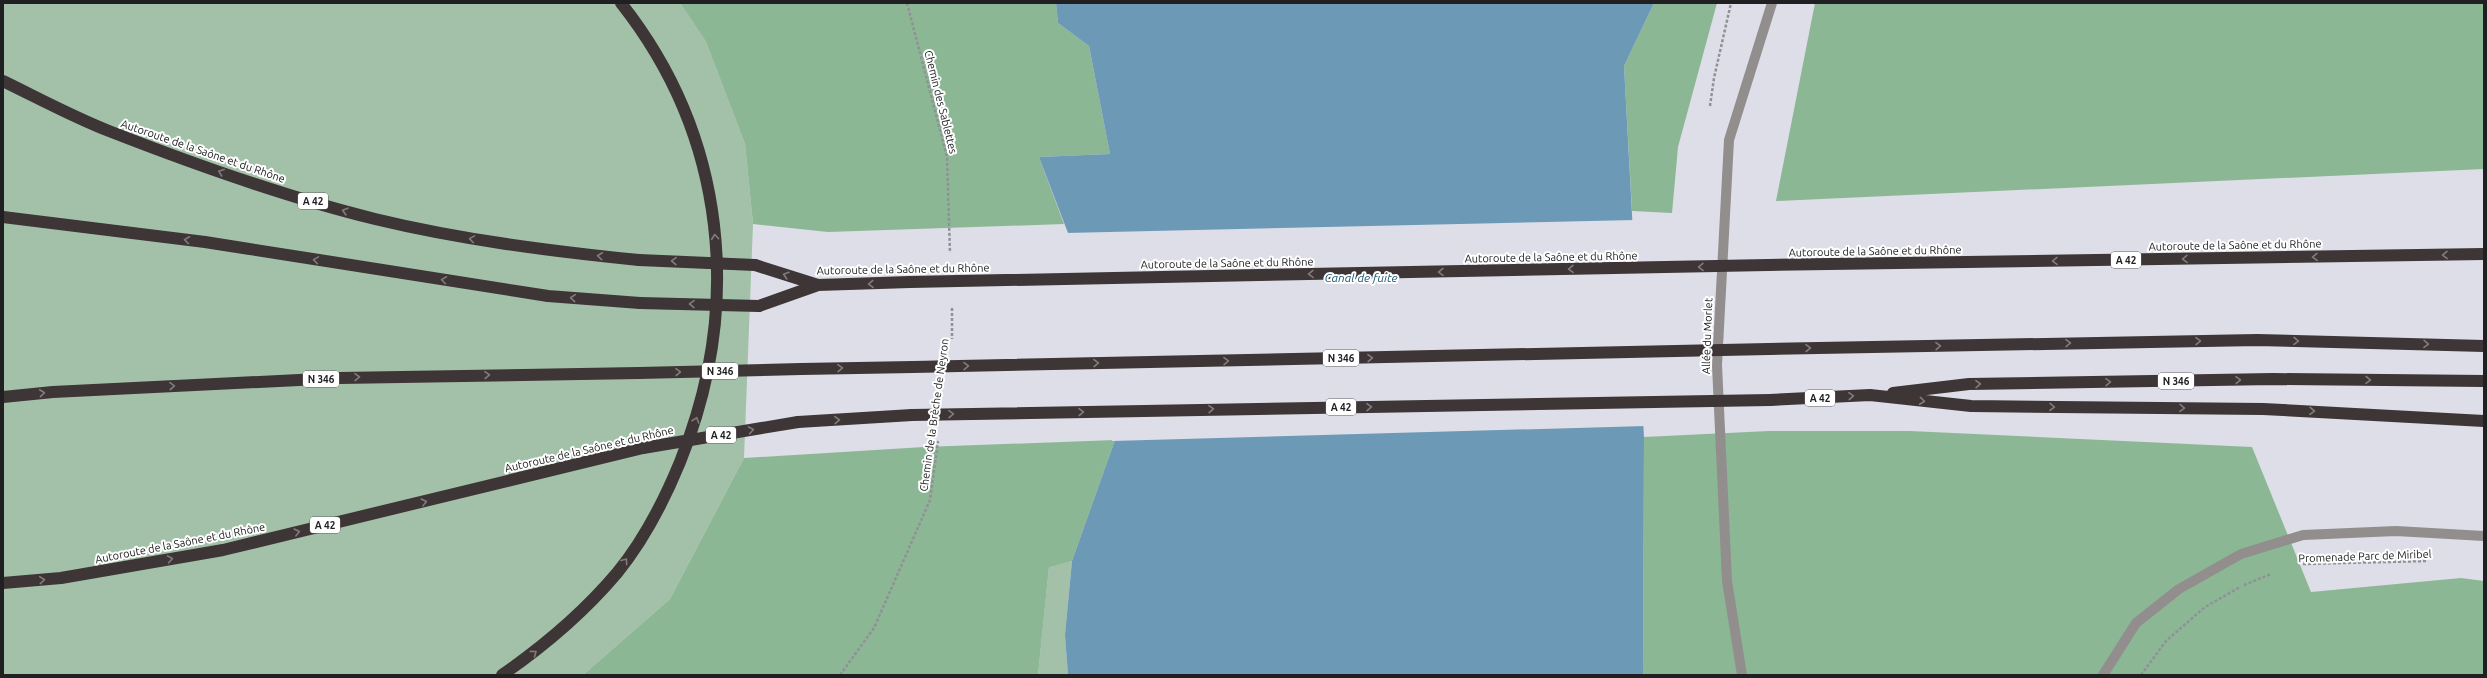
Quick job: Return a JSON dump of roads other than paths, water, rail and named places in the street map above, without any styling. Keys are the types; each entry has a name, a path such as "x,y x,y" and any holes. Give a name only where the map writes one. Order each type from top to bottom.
{"highway":[{"path":"502,675 538,650 579,612 617,573 641,540 670,486 688,441 703,399 714,340 718,280 709,188 694,134 675,89 634,19 621,3"},
{"name":"Autoroute de la Saône et du Rhône","path":"3,81 107,131 255,185 367,217 457,237 535,249 639,260 755,264 818,285 1768,265 2484,254"},
{"path":"3,217 205,242 548,296 640,303 759,306 818,285"},
{"name":"N 346","path":"3,397 53,392 339,378 2257,340 2484,346"},
{"name":"N 346","path":"1870,395 1969,384 2273,379 2484,381"},
{"name":"Autoroute de la Saône et du Rhône","path":"3,583 61,578 223,550 643,448 798,422 912,415 1770,400 1870,395 1970,406 2263,409 2484,421"}],"street":[{"name":"Allée du Morlet","path":"1742,675 1727,581 1717,365 1729,140 1772,3"},
{"path":"2103,675 2136,623 2178,589 2241,554 2302,535 2396,531 2484,536"}],"water":[{"name":"Canal de fuite","path":"1056,3 1654,3 1624,66 1644,437 1643,675 1068,675 1065,635 1072,561 1115,440 1086,280 1039,157 1110,154 1089,46 1058,23"}]}
